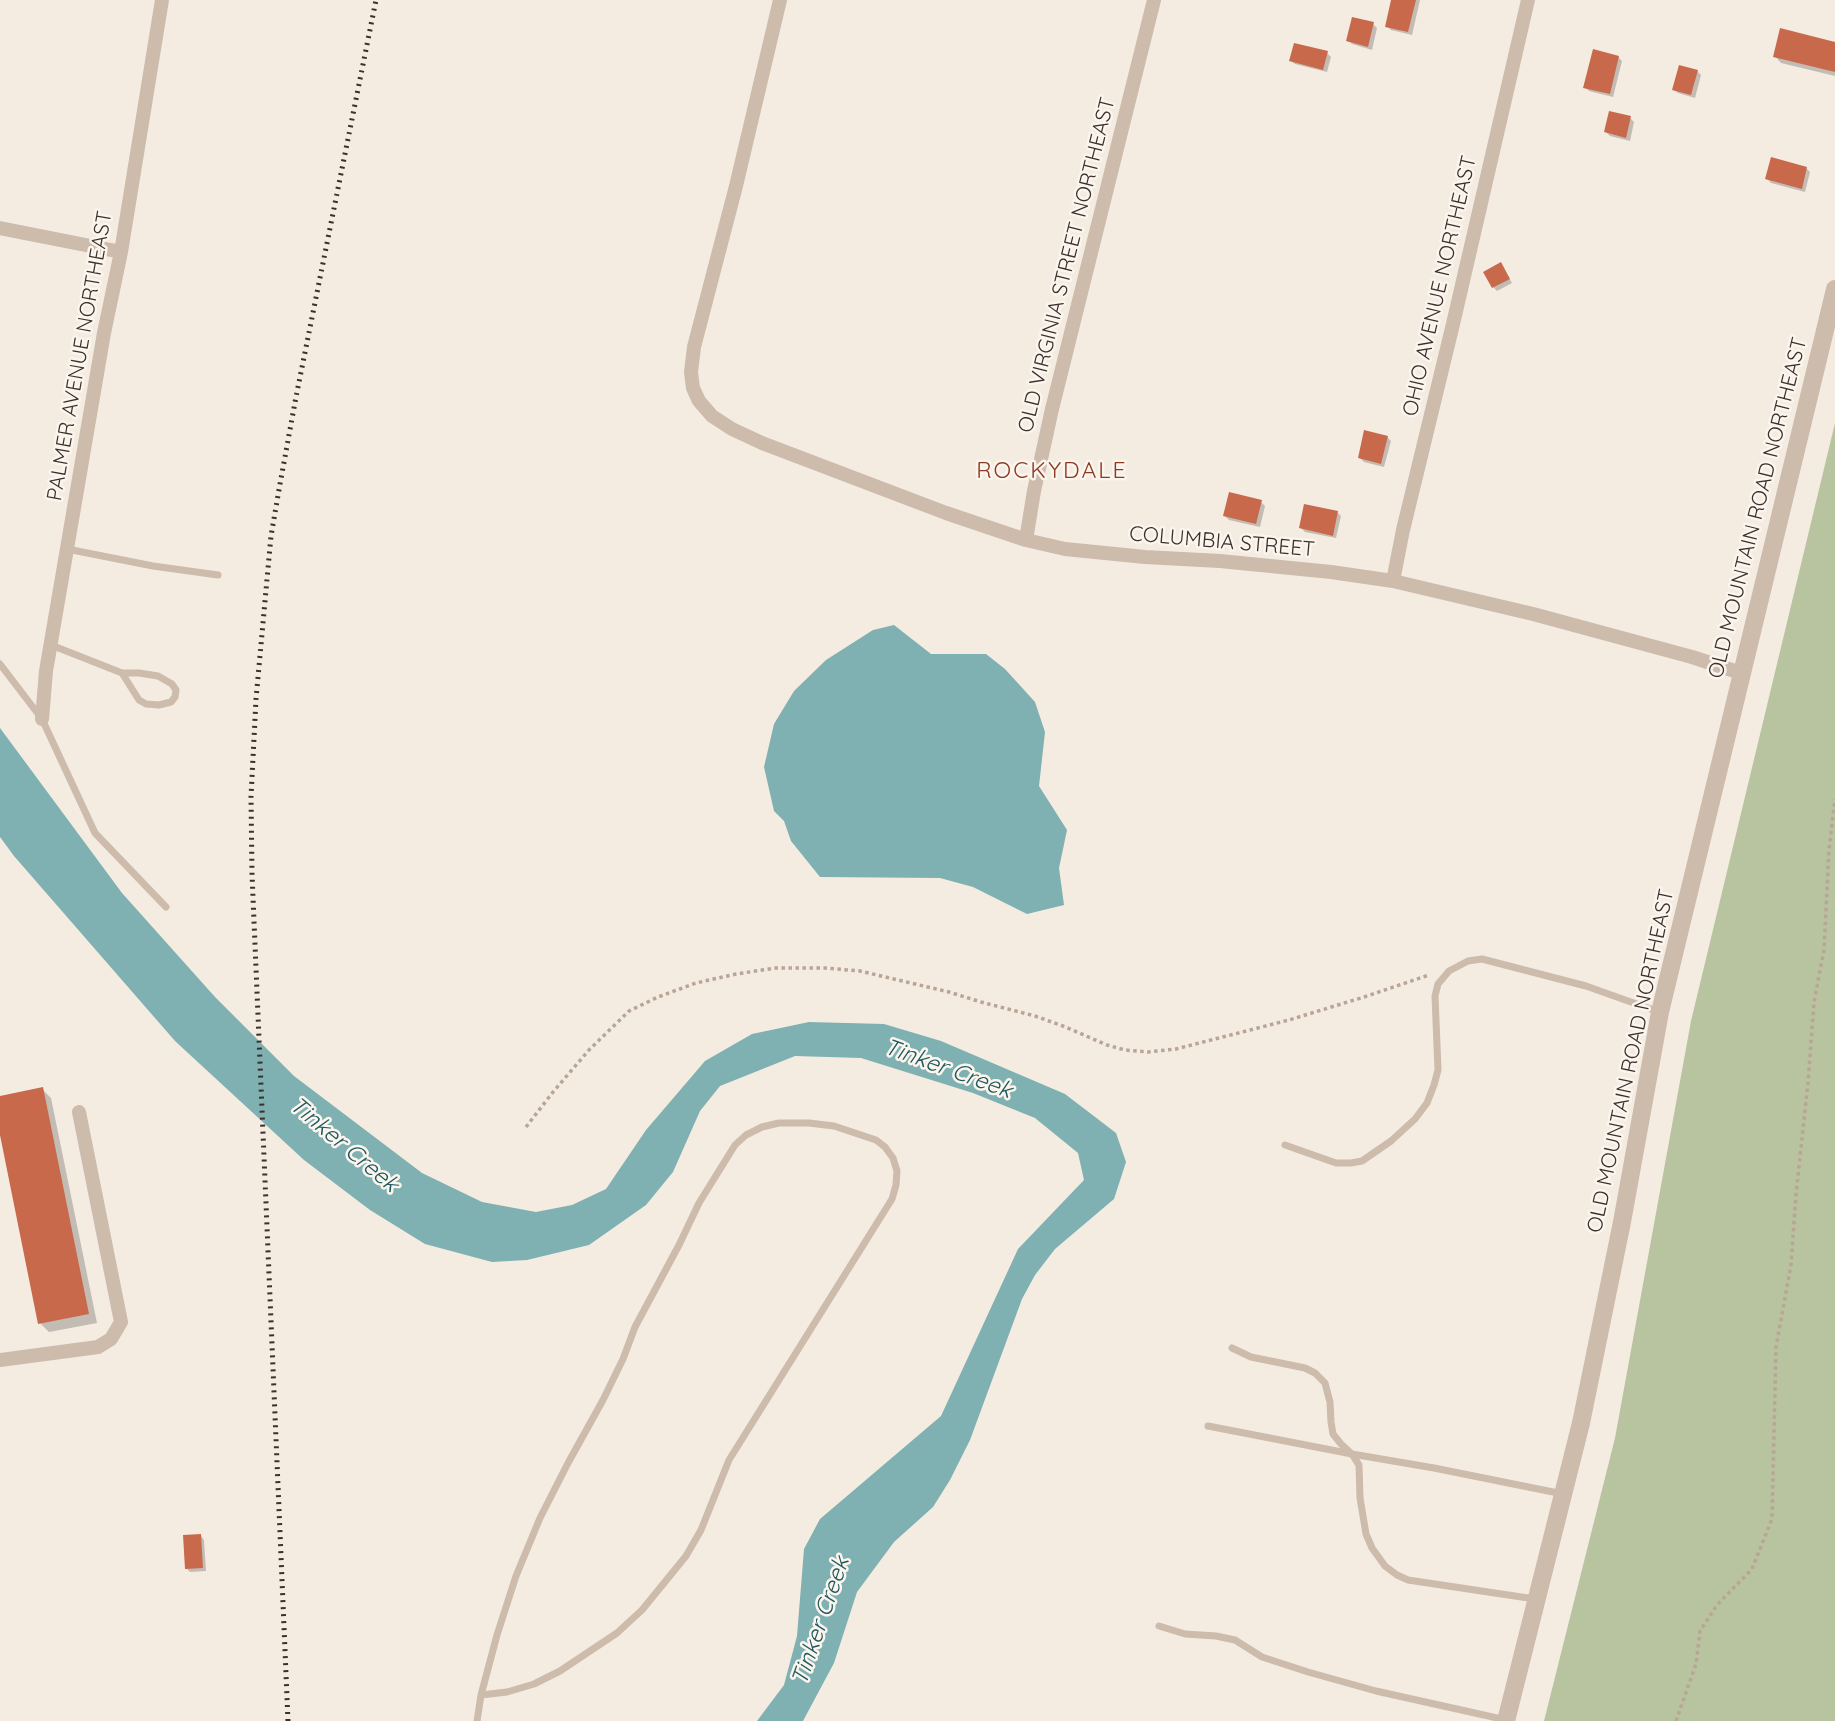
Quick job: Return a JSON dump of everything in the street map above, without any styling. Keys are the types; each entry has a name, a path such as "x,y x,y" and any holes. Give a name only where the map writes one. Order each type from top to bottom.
{"street":[{"name":"PALMER AVENUE NORTHEAST","path":"42,719 46,671 104,333 121,252 162,0"},
{"name":"COLUMBIA STREET","path":"779,0 736,186 694,347 691,372 693,388 699,401 712,416 762,443 1026,540 1065,549 1234,562 1393,581 1533,614 1741,673"},
{"name":"OLD VIRGINIA STREET NORTHEAST","path":"1026,540 1052,409 1154,0"},
{"name":"OHIO AVENUE NORTHEAST","path":"1393,581 1528,0"},
{"path":"0,228 121,252"},
{"name":"OLD MOUNTAIN ROAD NORTHEAST","path":"1506,1721 1564,1494 1597,1345 1660,1012 1835,289"},
{"path":"0,1360 98,1346 111,1339 121,1322 79,1112"}],"lane":[{"path":"67,549 153,566 218,575"},
{"path":"51,645 122,673 158,677 172,684 176,690 175,697 171,702 159,705 146,704 139,700 122,673"},
{"path":"0,664 42,719 95,833 166,906"},
{"path":"1286,1144 1336,1163 1363,1161 1415,1119 1427,1103 1438,1070 1435,996 1438,984 1448,971 1468,961 1482,959 1586,986 1660,1012"},
{"path":"477,1721 481,1695 500,1623 540,1518 603,1400 635,1327 699,1203 735,1144 762,1126 779,1123 834,1126 876,1140 893,1158 897,1171 892,1199 729,1460 701,1531 686,1556 642,1610 617,1633 560,1671 534,1684 507,1692 481,1695"},
{"path":"1232,1348 1251,1357 1306,1368 1325,1383 1334,1434 1340,1444 1353,1454 1359,1465 1360,1499 1366,1534 1385,1566 1408,1580 1537,1600"},
{"path":"1208,1426 1564,1494"},
{"path":"1158,1626 1185,1634 1235,1640 1262,1657 1308,1672 1376,1691 1506,1721"}],"path":[{"path":"1676,1721 1696,1664 1700,1631 1717,1605 1752,1569 1772,1519 1776,1346 1791,1265 1814,1002 1824,950 1829,850 1835,799"},
{"path":"526,1127 589,1050 629,1012 696,984 736,974 776,968 860,971 1035,1016 1107,1045 1148,1052 1176,1049 1289,1020 1448,971"}],"green space":[{"path":"1835,423 1835,1721 1544,1721 1615,1438 1691,1021"}],"water":[{"path":"894,625 931,654 986,654 1005,669 1035,702 1045,732 1039,786 1067,830 1059,868 1064,905 1027,914 973,887 940,878 820,877 791,841 784,821 774,811 764,767 774,724 794,691 826,660 873,630"},
{"name":"Tinker Creek","path":"0,728 122,893 215,997 294,1076 422,1173 482,1202 536,1212 572,1205 606,1189 646,1130 705,1061 752,1034 809,1022 884,1024 941,1041 1065,1094 1116,1133 1126,1162 1114,1199 1055,1249 1035,1275 1022,1299 970,1440 950,1480 933,1507 894,1542 857,1592 834,1663 803,1721 757,1721 784,1685 797,1636 804,1549 820,1519 941,1416 1018,1249 1084,1180 1078,1153 1035,1118 973,1093 861,1058 795,1056 720,1086 700,1111 673,1172 646,1205 589,1245 527,1260 492,1262 425,1244 370,1210 304,1160 175,1041 14,856 0,837"}],"building":[{"path":"1391,0 1416,0 1408,32 1385,27"},
{"path":"1352,17 1374,22 1368,47 1346,41"},
{"path":"1780,28 1835,42 1835,72 1773,57"},
{"path":"1294,43 1328,51 1323,70 1289,61"},
{"path":"1593,49 1619,56 1610,94 1583,88"},
{"path":"1679,65 1698,70 1691,95 1672,90"},
{"path":"1609,111 1631,116 1626,138 1604,132"},
{"path":"1771,157 1807,167 1802,189 1765,179"},
{"path":"1501,262 1510,279 1492,288 1483,272"},
{"path":"1364,430 1388,436 1381,464 1358,458"},
{"path":"1229,492 1262,500 1256,524 1223,516"},
{"path":"1304,504 1338,511 1333,536 1299,528"},
{"path":"43,1087 89,1314 38,1324 0,1135 0,1096"},
{"path":"201,1534 203,1568 185,1569 183,1535"}],"railway":[{"path":"288,1721 252,874 251,797 256,699 271,536 296,397 376,0"}],"district":[{"name":"ROCKYDALE","path":"1052,471"}]}
